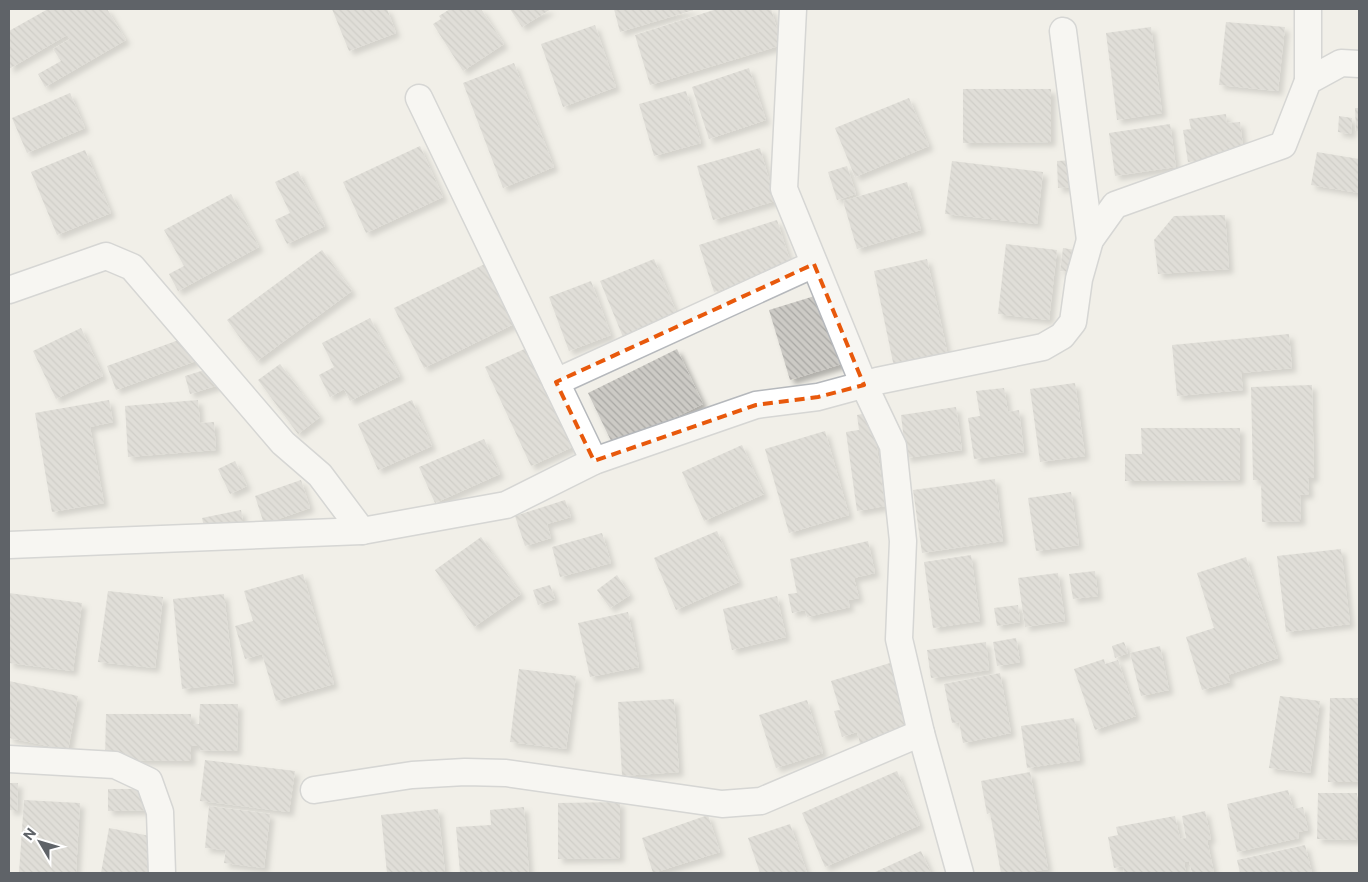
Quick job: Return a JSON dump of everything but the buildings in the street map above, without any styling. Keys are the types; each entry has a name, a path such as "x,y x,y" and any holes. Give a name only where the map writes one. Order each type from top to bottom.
{"street":[{"path":"793,9 784,189 864,384 893,446 903,541 899,639 921,734 960,873"},
{"path":"9,545 362,531 506,505 594,461 756,405 818,397 864,384 1035,349 1062,336 1073,322 1079,278 1090,240 1115,205 1283,145 1308,81 1308,9"},
{"path":"1063,31 1090,240"},
{"path":"1308,81 1341,63 1359,64"},
{"path":"419,98 594,461"},
{"path":"9,290 106,256 132,267 283,443 320,475 362,531"},
{"path":"556,382 814,264"},
{"path":"314,790 412,775 465,772 506,773 722,804 761,800 921,734"},
{"path":"9,760 115,765 149,781 160,812 162,873"}],"highlighted area":[{"path":"814,264 864,385 818,397 756,405 594,461 556,382"}]}
